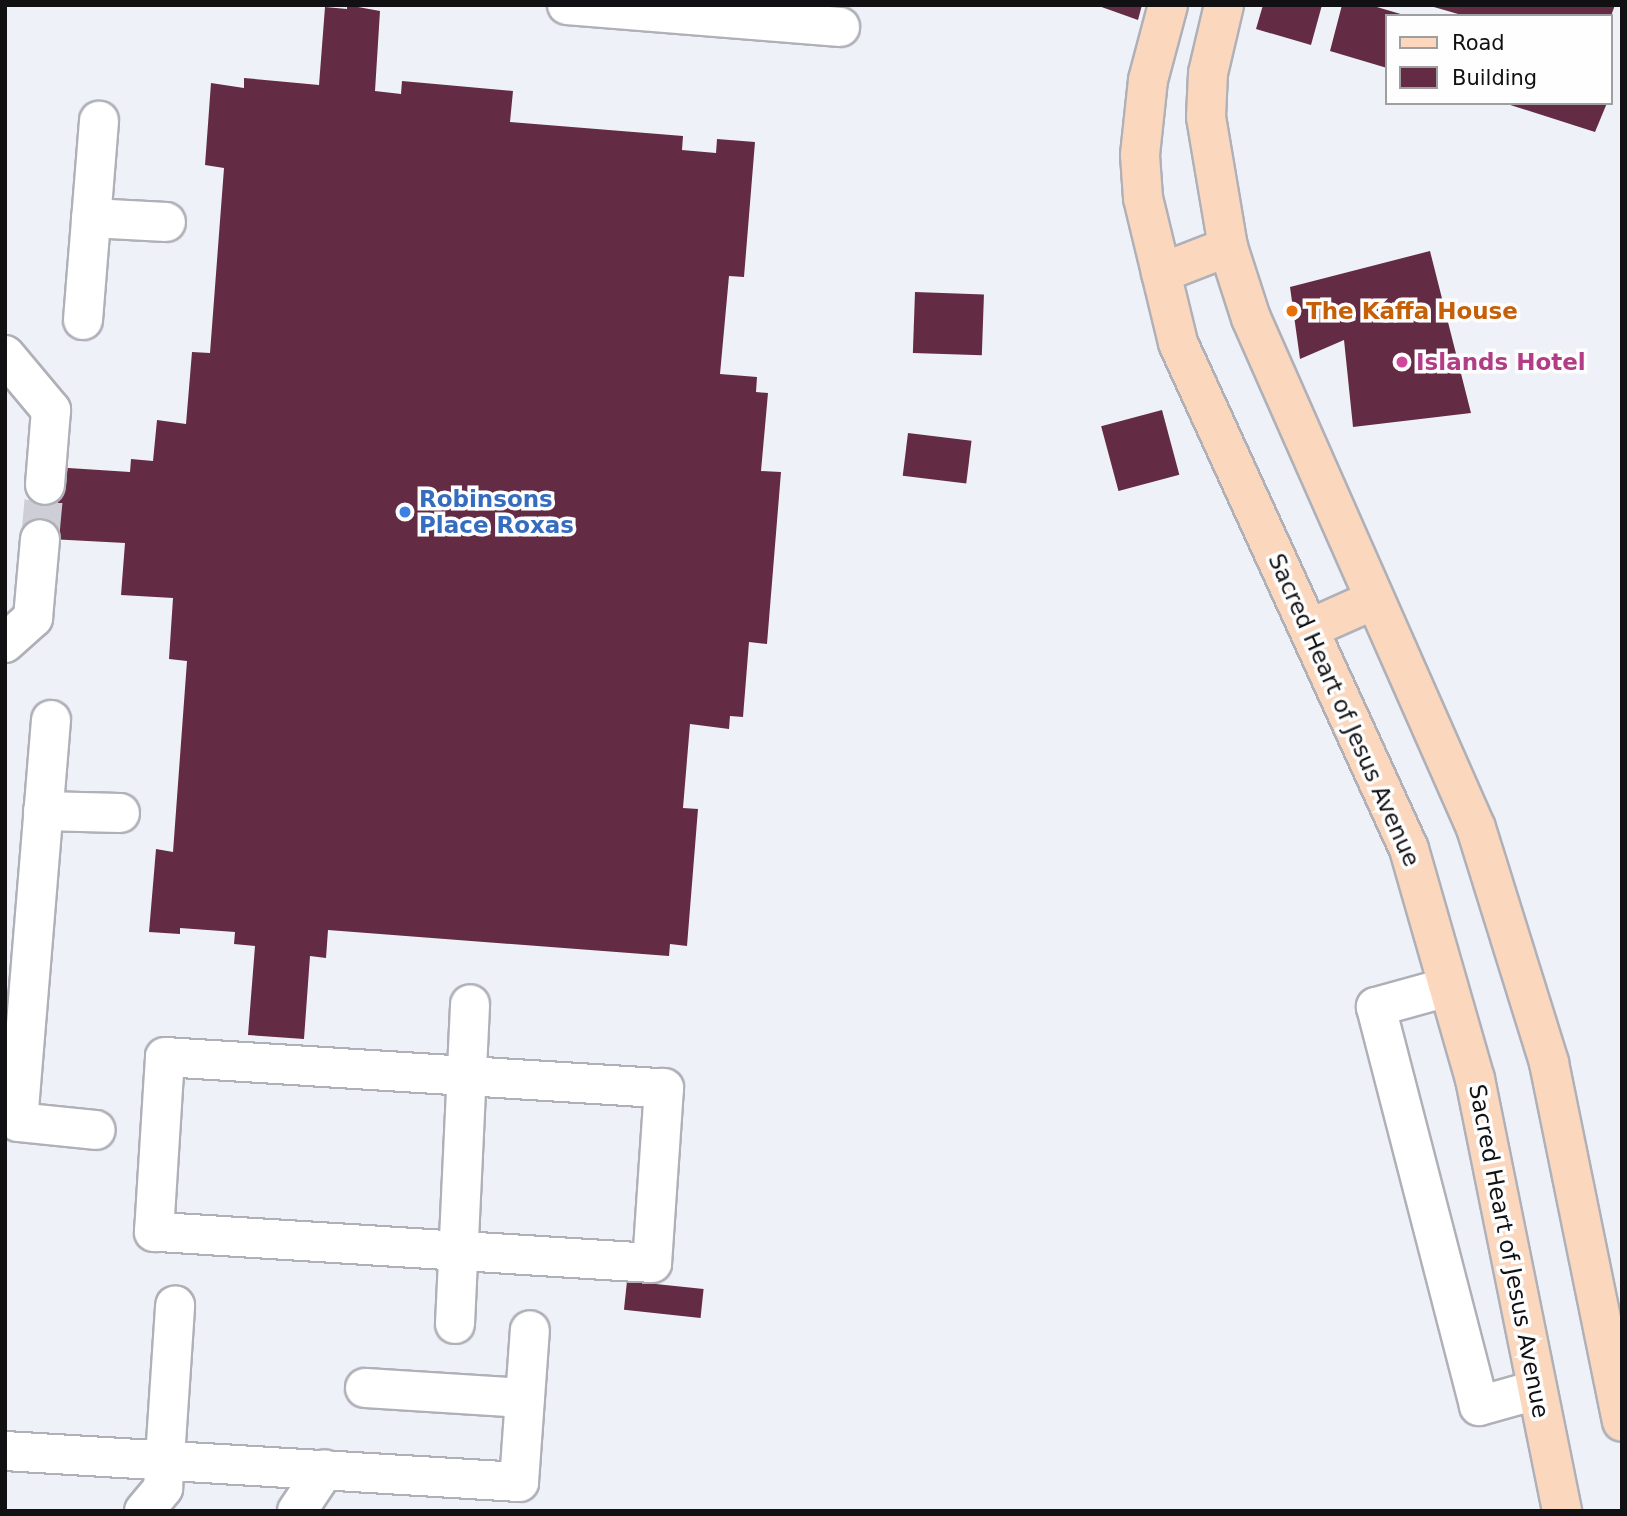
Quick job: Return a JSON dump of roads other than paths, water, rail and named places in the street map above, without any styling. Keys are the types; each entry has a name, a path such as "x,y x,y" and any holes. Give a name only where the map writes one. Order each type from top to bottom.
{"main road":[{"name":"Sacred Heart of Jesus Avenue","path":"1168,5 1148,80 1140,155 1143,198 1178,343 1311,628 1409,849 1475,1079 1562,1511"},
{"path":"1224,5 1208,73 1206,117 1228,247 1251,318 1476,828 1549,1063 1622,1422"},
{"path":"1161,273 1228,247"},
{"path":"1311,628 1374,600"}],"lane":[{"path":"567,5 840,27"},
{"path":"83,320 99,121"},
{"path":"91,218 166,222"},
{"path":"5,355 51,410 44,485"},
{"path":"5,643 33,618 40,538"},
{"path":"51,720 18,1122 96,1130"},
{"path":"43,811 120,813"},
{"path":"1448,987 1376,1007 1479,1406 1536,1390"},
{"path":"455,1324 470,1004"},
{"path":"166,1056 664,1088 652,1263 458,1251 153,1232 166,1056"},
{"path":"145,1511 163,1488 175,1305"},
{"path":"5,1451 165,1458 519,1482 530,1329"},
{"path":"366,1388 525,1398"},
{"path":"297,1511 326,1469"}],"tunnel":[{"path":"40,539 45,485"}],"place":[{"name":"The Kaffa House","path":"1292,311"},
{"name":"Islands Hotel","path":"1402,362"},
{"name":"Robinsons Place Roxas","path":"405,512"}]}
